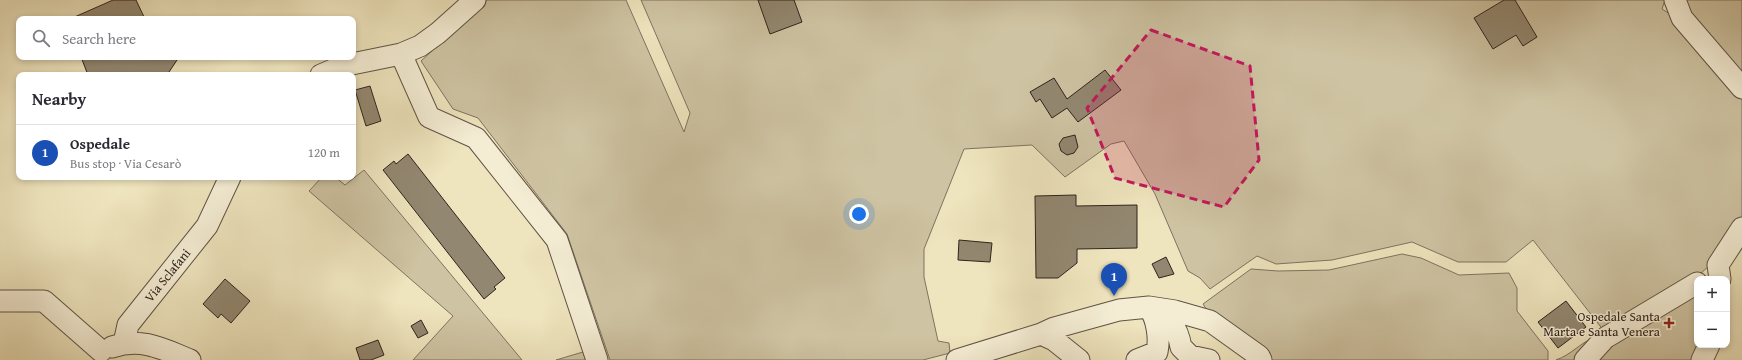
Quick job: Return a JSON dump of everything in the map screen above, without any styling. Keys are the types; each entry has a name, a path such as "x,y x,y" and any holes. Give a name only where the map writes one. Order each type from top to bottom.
{"street":[{"path":"328,72 342,66 401,54 420,46 438,33 475,0"},
{"path":"1675,0 1682,18 1742,88"},
{"path":"401,54 429,117 476,138 557,240 597,360"},
{"name":"Via Sclafani","path":"124,343 128,325 207,226 229,180"},
{"path":"1709,276 1719,272 1742,228"},
{"path":"1585,360 1594,348 1605,338 1694,285"},
{"path":"0,301 44,301 98,356 124,343 148,343 190,360"},
{"path":"957,360 1042,334 1054,328 1119,310 1175,311 1210,321 1259,356 1261,360"},
{"path":"1137,360 1159,356 1151,311"},
{"path":"1151,311 1173,324 1179,334 1181,347 1190,356 1209,360"},
{"path":"1042,334 1054,340 1079,360"},
{"path":"1702,360 1708,348"}],"highlighted area":[{"path":"1151,30 1250,66 1259,160 1224,207 1115,178 1087,108"}],"shaded area":[{"path":"487,0 626,0 684,132 690,113 641,0 1665,0 1662,9 1676,18 1742,96 1742,219 1710,265 1698,276 1694,276 1694,279 1690,283 1613,320 1612,326 1604,331 1533,240 1506,262 1458,262 1412,242 1332,260 1276,264 1257,256 1210,289 1200,278 1188,271 1155,194 1124,141 1111,144 1065,177 1032,145 964,149 924,249 924,277 938,341 949,343 950,353 923,360 610,360 567,234 478,118 453,109 421,61"},
{"path":"1680,0 1742,0 1742,81"},
{"path":"364,170 522,360 413,360 453,316 309,191 319,180 339,180 345,185 351,180 356,180 356,176"},
{"path":"1402,254 1421,258 1459,275 1509,273 1517,288 1517,311 1548,351 1548,360 1268,360 1210,315 1203,304 1251,269 1278,271 1329,270"},
{"name":"Ospedale Santa Marta e Santa Venera","path":"1694,293 1694,348 1703,348 1699,360 1591,360 1598,349"},
{"path":"1597,336 1580,360 1556,360 1561,358"},
{"path":"583,352 586,360 556,360"}],"building":[{"path":"113,0 136,0 144,16 77,16"},
{"path":"758,0 794,0 802,22 770,34"},
{"path":"1504,0 1515,0 1537,37 1523,46 1516,35 1493,49 1474,18"},
{"path":"82,60 177,60 169,72 87,72"},
{"path":"1105,70 1121,90 1078,122 1067,108 1052,118 1040,99 1036,102 1030,92 1054,78 1067,99"},
{"path":"370,86 381,121 366,126 356,90"},
{"path":"1075,135 1078,147 1074,153 1067,155 1061,151 1059,144 1063,138"},
{"path":"408,154 505,278 494,287 496,289 484,299 383,170 394,161 396,164"},
{"path":"1076,195 1076,206 1137,205 1137,248 1077,249 1077,263 1058,278 1036,278 1035,196"},
{"path":"959,240 992,243 990,262 958,260"},
{"path":"1166,257 1174,274 1159,278 1152,264"},
{"path":"225,279 250,301 231,323 221,314 218,318 203,304"},
{"path":"1566,301 1586,327 1558,348 1538,322"},
{"path":"421,320 428,333 418,338 411,326"},
{"path":"378,340 384,355 371,360 360,360 356,348"}],"place":[{"name":"Ospedale","path":"1114,296"},
{"name":"Ospedale Santa Marta e Santa Venera","path":"1669,323"}]}
